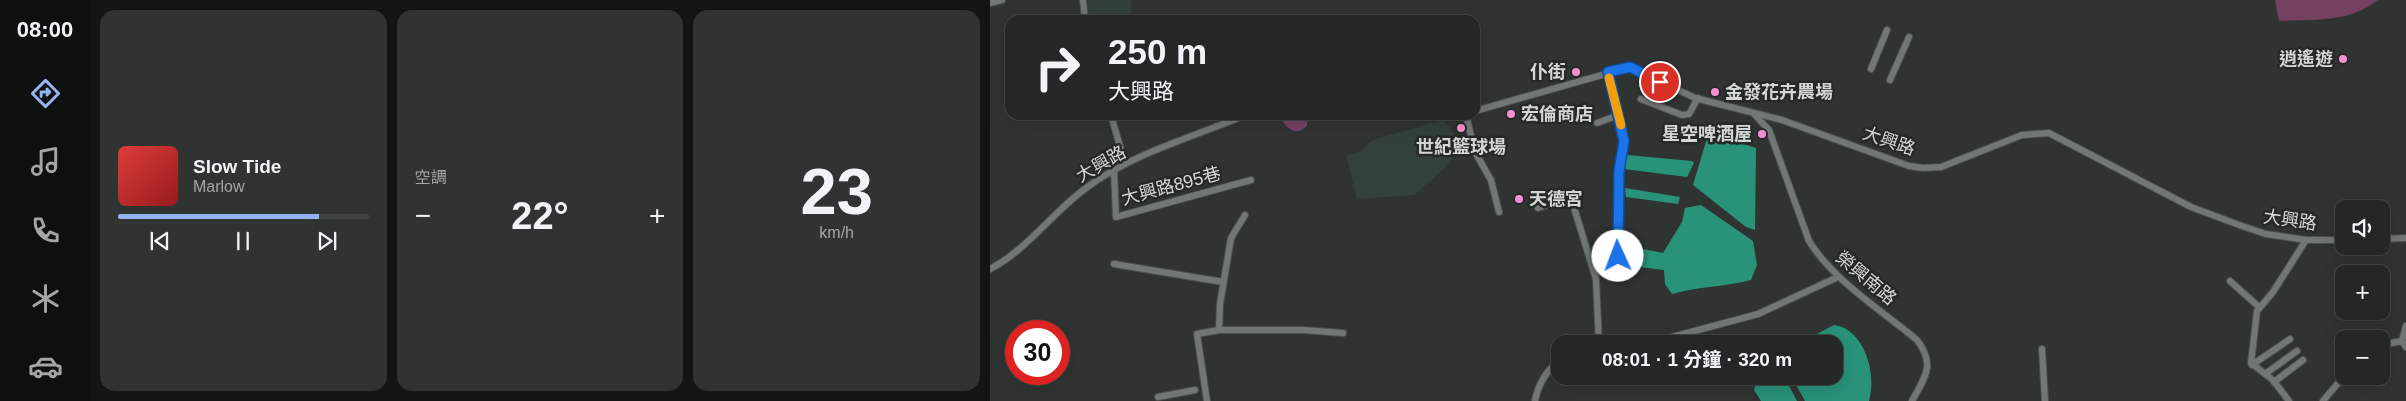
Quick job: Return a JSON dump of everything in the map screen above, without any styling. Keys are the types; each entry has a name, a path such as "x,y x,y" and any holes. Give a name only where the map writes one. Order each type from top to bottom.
{"street":[{"path":"990,3 1002,0"},
{"path":"1084,0 1085,15"},
{"path":"1871,69 1887,30"},
{"path":"1890,80 1909,37"},
{"name":"大興路","path":"1480,110 1608,72 1634,68 1643,74 1698,98 1782,120 1909,166 1923,168 1940,167 2022,135 2049,133 2191,207 2266,234 2306,240 2335,240"},
{"path":"1608,72 1624,141 1619,171 1618,256"},
{"path":"1641,98 1674,113 1687,115 1698,98"},
{"name":"榮興南路","path":"1754,114 1769,130 1809,241 1818,256 1838,277 1917,340 1924,349 1928,363 1926,376 1912,401"},
{"path":"1597,123 1619,115"},
{"path":"1112,120 1125,164"},
{"name":"大興路","path":"990,269 1012,255 1073,198 1114,170 1234,120"},
{"path":"1467,120 1474,152 1490,180 1499,212"},
{"name":"大興路895巷","path":"1114,170 1116,217 1250,180"},
{"path":"1538,208 1570,198 1596,280 1599,335"},
{"path":"1219,330 1223,282 1231,238 1245,215"},
{"path":"2390,239 2406,238"},
{"path":"2252,365 2259,307 2273,292 2306,240"},
{"path":"1114,264 1223,282"},
{"path":"1680,335 1758,314 1838,277"},
{"path":"2230,281 2259,307"},
{"path":"2406,326 2402,341 2406,348"},
{"path":"1208,401 1197,334 1219,330 1303,330 1343,333"},
{"path":"2252,365 2290,339"},
{"path":"2390,343 2402,341"},
{"path":"2042,349 2045,401"},
{"path":"2265,374 2297,350"},
{"path":"2274,382 2304,360"},
{"path":"2252,365 2274,382 2289,401"},
{"path":"1536,401 1538,388 1551,368"},
{"path":"2323,401 2336,385"},
{"path":"1158,397 1195,390"}],"shaded area":[{"path":"1088,0 1131,0 1130,15 1089,15"},
{"path":"2275,0 2378,0 2355,13 2343,16 2318,20 2279,21"},
{"path":"1282,120 1307,120 1307,126 1294,131 1290,130"},
{"path":"1443,120 1461,142 1446,167 1414,195 1357,199 1346,155 1360,152 1373,140"},
{"path":"1713,134 1756,148 1755,230 1746,227 1693,185 1707,138"},
{"path":"1627,155 1692,161 1694,163 1687,177 1624,169"},
{"path":"1625,188 1680,197 1678,204 1626,197"},
{"path":"1701,205 1753,241 1757,265 1751,280 1672,294 1665,284 1664,270 1624,265 1624,245 1663,253 1682,222 1685,208"},
{"path":"1834,325 1845,328 1861,344 1870,367 1871,390 1869,401 1805,401 1796,385 1843,385 1843,335 1814,335"},
{"path":"1756,385 1789,385 1797,401 1761,401 1754,390"}],"slow traffic":[{"path":"1609,78 1621,125"}],"place":[{"name":"逍遙遊","path":"2343,59"},
{"name":"仆街","path":"1576,72"},
{"name":"金發花卉農場","path":"1715,92"},
{"name":"宏倫商店","path":"1511,114"},
{"name":"世紀籃球場","path":"1461,128"},
{"name":"星空啤酒屋","path":"1762,134"},
{"name":"天德宮","path":"1519,199"}],"route":[{"path":"1618,256 1619,171 1624,141 1608,72 1630,67 1660,82"}]}
